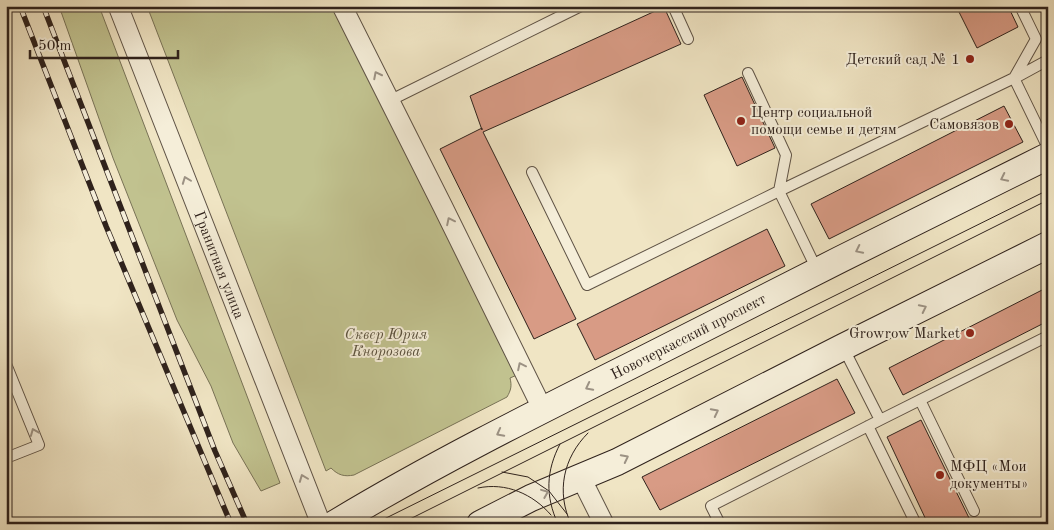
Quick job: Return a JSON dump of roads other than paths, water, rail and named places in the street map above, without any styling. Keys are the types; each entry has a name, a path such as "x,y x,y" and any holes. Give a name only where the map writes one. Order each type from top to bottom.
{"main road":[{"name":"Новочеркасский проспект","path":"334,524 376,499 543,410 817,270 1048,156"},
{"path":"480,524 531,498 617,462 1048,245"}],"street":[{"name":"Гранитная улица","path":"118,6 320,524"},
{"path":"342,6 543,410"},
{"path":"581,478 604,524"}],"lane":[{"path":"390,101 582,6"},
{"path":"673,6 688,38"},
{"path":"1014,78 1036,39 1020,6"},
{"path":"532,172 586,285 1048,60"},
{"path":"748,73 786,155 779,192 817,270"},
{"path":"1014,78 1048,148"},
{"path":"720,524 711,506 1048,336"},
{"path":"844,347 880,420"},
{"path":"6,364 39,445 6,458"},
{"path":"920,400 974,511"},
{"path":"868,426 916,524"}],"tram line":[{"path":"374,524 1048,190"},
{"path":"400,524 1048,200"},
{"path":"571,524 564,500 564,476 573,453 588,433"},
{"path":"558,524 551,503 549,484 552,464 560,444"},
{"path":"502,472 528,477 549,491 567,514"},
{"path":"478,488 499,487 518,491 536,501 551,515"}],"railway":[{"path":"20,6 106,226 231,524"},
{"path":"43,6 215,451 247,524"}],"place":[{"name":"Детский сад № 1","path":"970,59"},
{"name":"Центр социальной помощи семье и детям","path":"741,121"},
{"name":"Самовязов","path":"1009,124"},
{"name":"Growrow Market","path":"970,333"},
{"name":"МФЦ «Мои документы»","path":"940,475"}],"park label":[{"name":"Сквер Юрия Кнорозова","path":"386,342"}]}
